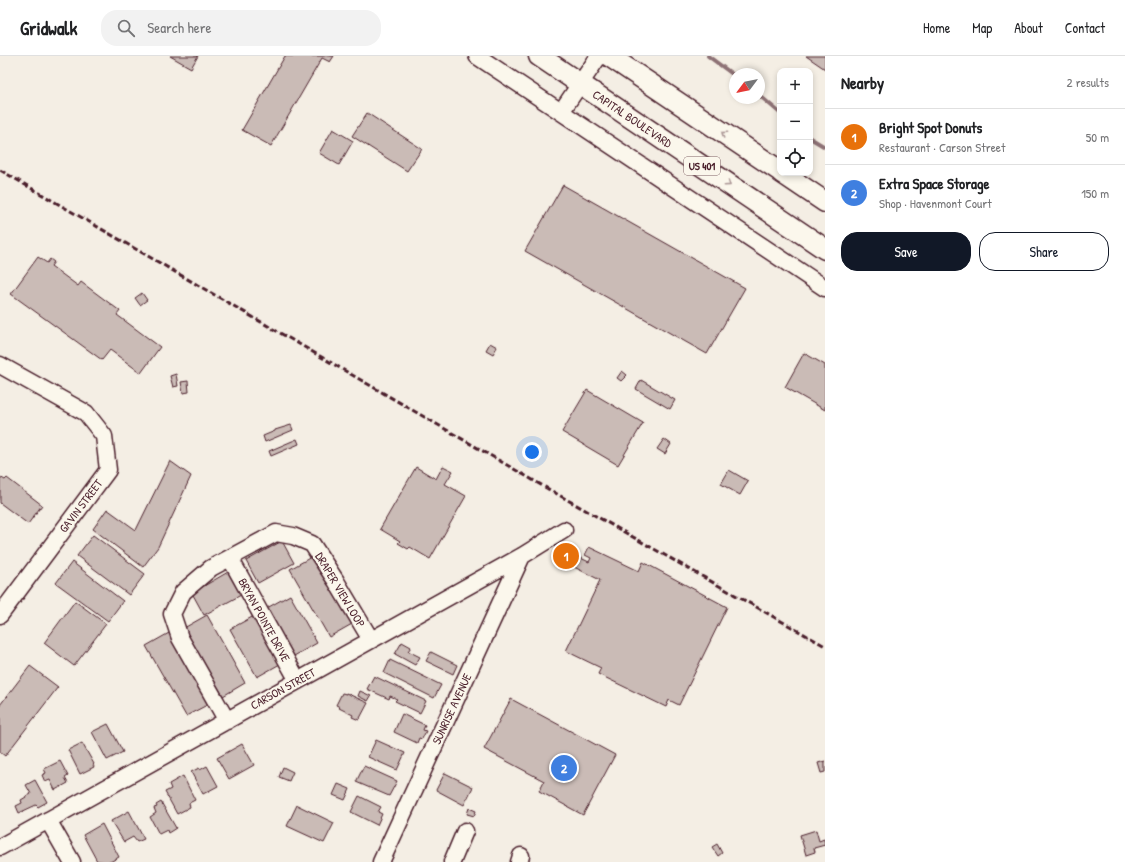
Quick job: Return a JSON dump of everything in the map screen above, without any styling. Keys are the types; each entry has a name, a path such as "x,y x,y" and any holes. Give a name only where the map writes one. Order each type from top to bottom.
{"main road":[{"name":"CAPITAL BOULEVARD","path":"538,56 825,249"},
{"path":"609,56 777,169"},
{"path":"787,176 825,202"}],"street":[{"path":"477,56 825,288"},
{"path":"561,112 599,56"},
{"name":"GAVIN STREET","path":"0,364 86,414 104,436 108,470 0,614"},
{"name":"CARSON STREET","path":"0,847 522,556 564,530"},
{"name":"DRAPER VIEW LOOP","path":"227,721 180,638 172,614 183,592 210,568 276,533 293,536 312,544 371,640"},
{"name":"SUNRISE AVENUE","path":"385,861 522,556"},
{"name":"BRYAN POINTE DRIVE","path":"230,558 298,681"},
{"path":"48,820 72,862"},
{"path":"452,862 465,831"}],"building":[{"path":"170,56 198,56 191,68"},
{"path":"285,56 334,56 330,62 322,58 271,146 242,130"},
{"path":"806,56 825,56 825,69"},
{"path":"367,113 422,149 407,171 352,136"},
{"path":"333,129 353,141 339,165 319,153"},
{"path":"563,185 745,288 707,354 525,251"},
{"path":"38,257 47,263 50,259 54,262 51,266 78,286 81,282 120,311 117,315 160,347 141,373 110,350 102,360 11,294"},
{"path":"142,293 147,300 140,305 135,298"},
{"path":"490,343 497,347 493,354 486,350"},
{"path":"804,353 825,365 825,410 785,387"},
{"path":"622,371 627,375 621,381 617,378"},
{"path":"176,374 178,386 173,387 170,376"},
{"path":"641,380 675,400 670,409 636,389"},
{"path":"188,381 189,392 183,393 181,382"},
{"path":"587,390 643,423 618,465 562,432"},
{"path":"291,425 293,430 265,442 263,436"},
{"path":"297,439 299,444 271,456 269,451"},
{"path":"664,439 671,444 665,454 657,449"},
{"path":"170,461 191,476 158,547 143,567 93,529 107,509 136,530"},
{"path":"443,466 453,471 445,484 466,496 430,559 410,547 408,549 398,543 400,541 380,529 416,467 436,479"},
{"path":"729,470 748,481 740,495 721,484"},
{"path":"0,477 5,480 7,478 42,505 28,524 0,503"},
{"path":"93,535 145,574 129,595 77,556"},
{"path":"282,541 294,563 258,583 246,561"},
{"path":"589,547 639,571 643,562 727,607 679,705 669,700 666,707 598,674 601,668 566,651 600,580 554,557 566,551 589,562 591,558 585,555"},
{"path":"313,556 352,624 329,637 290,569"},
{"path":"72,562 123,601 108,621 56,583"},
{"path":"228,572 241,595 204,615 192,593"},
{"path":"290,595 317,643 294,656 267,608"},
{"path":"75,601 106,624 74,666 44,643"},
{"path":"207,615 245,683 223,696 184,628"},
{"path":"254,616 280,664 257,677 230,629"},
{"path":"169,633 209,704 186,716 146,646"},
{"path":"402,642 411,647 408,651 420,657 415,665 395,654"},
{"path":"431,652 457,665 453,674 426,661"},
{"path":"390,660 441,685 434,698 384,673"},
{"path":"30,666 58,687 5,756 0,752 0,705"},
{"path":"374,676 426,701 420,713 395,701 397,699 390,696 389,699 367,689"},
{"path":"360,691 371,696 368,701 358,696"},
{"path":"342,693 346,693 368,703 359,720 352,717 353,715 336,705"},
{"path":"511,699 615,755 583,815 539,791 544,781 484,749"},
{"path":"402,714 425,725 423,730 426,731 422,739 419,738 417,743 394,732"},
{"path":"108,724 123,752 107,760 92,732"},
{"path":"376,740 405,753 397,770 368,757"},
{"path":"82,743 94,764 94,767 80,774 68,750"},
{"path":"242,744 254,765 229,779 217,758"},
{"path":"60,761 68,776 65,778 68,783 55,790 50,780 45,782 42,775 46,773 44,769"},
{"path":"825,761 825,772 821,773 818,763"},
{"path":"207,766 218,786 203,794 191,772 199,768 200,770"},
{"path":"364,766 397,781 389,796 356,782"},
{"path":"283,767 293,772 289,781 279,777"},
{"path":"445,773 473,787 464,805 436,790"},
{"path":"183,776 195,800 189,803 190,807 177,814 165,792 171,789 169,784"},
{"path":"35,780 47,802 38,807 36,805 19,813 16,806 22,803 21,800 31,794 26,785"},
{"path":"338,784 350,789 345,800 333,795"},
{"path":"359,796 381,807 378,812 382,814 377,825 351,812"},
{"path":"161,802 176,828 168,833 167,830 159,834 150,817 156,813 154,808"},
{"path":"297,805 334,823 324,843 287,826"},
{"path":"469,808 476,811 474,816 467,814"},
{"path":"129,811 144,839 137,842 133,837 124,842 111,821"},
{"path":"102,824 119,857 110,862 97,861 83,835"},
{"path":"816,830 819,841 824,839 825,845 814,848 815,852 806,855 800,835"},
{"path":"717,844 722,853 718,856 712,847"}],"waterway":[{"path":"708,56 729,72"},
{"path":"765,100 777,110"},
{"path":"813,140 825,147"}],"railway":[{"path":"0,170 543,486 825,646"}],"place":[{"name":"Bright Spot Donuts","path":"566,556"},
{"name":"Extra Space Storage","path":"564,768"}]}
